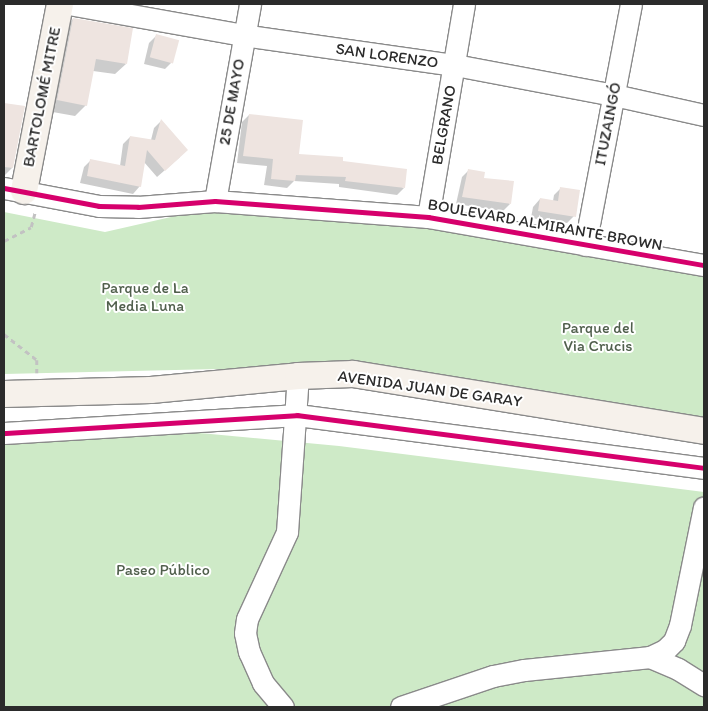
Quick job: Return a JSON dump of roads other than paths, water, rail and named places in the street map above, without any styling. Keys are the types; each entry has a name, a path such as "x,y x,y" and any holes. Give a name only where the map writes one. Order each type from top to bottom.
{"main road":[{"name":"BARTOLOMÉ MITRE","path":"22,191 60,4"},
{"name":"AVENIDA JUAN DE GARAY","path":"4,394 151,390 298,376 353,374 704,431"}],"street":[{"name":"SAN LORENZO","path":"69,4 243,35 455,65 614,95 704,115"},
{"name":"25 DE MAYO","path":"215,201 250,4"},
{"name":"BELGRANO","path":"428,217 464,4"},
{"name":"ITUZAINGÓ","path":"585,245 631,4"},
{"name":"BOULEVARD ALMIRANTE BROWN","path":"22,191 99,206 115,207 215,201 428,217 704,265"},
{"path":"283,707 263,683 249,652 245,633 247,619 287,532 297,415 298,376"},
{"path":"4,433 297,415 704,468"},
{"path":"401,707 493,676 524,670 650,657 665,650 674,641 704,507"},
{"path":"650,657 678,669 704,685"}],"park label":[{"name":"Parque de La Media Luna","path":"145,297"},
{"name":"Parque del Via Crucis","path":"598,337"},
{"name":"Paseo Público","path":"163,570"}]}
